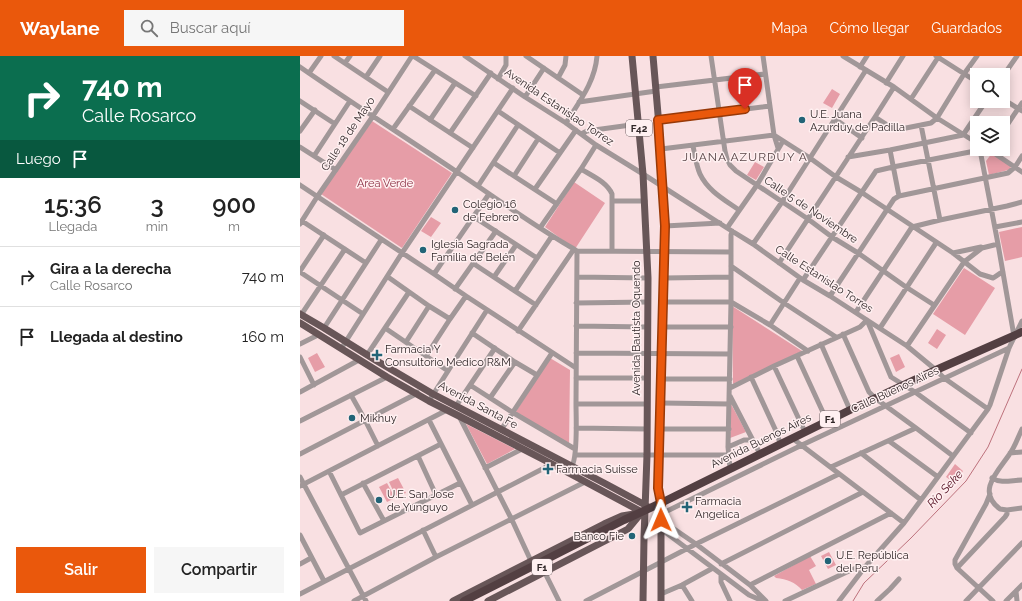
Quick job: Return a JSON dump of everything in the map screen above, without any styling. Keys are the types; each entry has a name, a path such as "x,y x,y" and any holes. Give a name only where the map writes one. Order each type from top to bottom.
{"highway":[{"name":"Avenida Buenos Aires","path":"464,601 646,509 874,398 1018,334"},
{"name":"Avenida Buenos Aires","path":"474,601 627,523 646,509"}],"main road":[{"name":"Avenida Bautista Oquendo","path":"632,56 645,201 648,278 647,455 643,601"},
{"name":"F42","path":"653,56 661,149 665,226 658,488 661,503 661,598"},
{"name":"Avenida Santa Fe","path":"300,314 421,387 572,466 646,509"},
{"name":"Avenida Santa Fe","path":"300,323 429,401 585,482 646,509"},
{"name":"Avenida Buenos Aires","path":"453,601 622,516 646,509"},
{"name":"Avenida Buenos Aires","path":"488,601 628,529 646,509"}],"street":[{"path":"309,73 321,56"},
{"path":"334,56 388,92"},
{"path":"345,63 350,56"},
{"path":"366,77 380,56"},
{"path":"413,56 476,96"},
{"name":"Calle 18 de Mayo","path":"301,222 413,56"},
{"name":"Avenida Estanislao Torrez","path":"465,56 473,58 491,73 525,97 566,123 596,145 643,174"},
{"path":"498,78 506,65 506,56"},
{"path":"526,56 583,95"},
{"path":"558,78 565,65 566,56"},
{"path":"566,123 589,86 597,56"},
{"name":"Calle 5 de Noviembre","path":"711,56 723,142 730,165 757,186 934,305"},
{"path":"763,56 774,135 778,148"},
{"path":"843,56 911,99 970,139"},
{"path":"860,67 867,56"},
{"path":"886,83 903,56"},
{"path":"911,99 938,56 970,78"},
{"path":"875,117 896,129 931,123 937,118 977,56"},
{"path":"1009,68 1017,56"},
{"path":"300,67 552,236 576,250 731,252"},
{"path":"525,97 544,68"},
{"path":"393,129 435,70"},
{"path":"754,244 866,70"},
{"path":"450,133 491,73"},
{"path":"579,102 636,95 656,89 765,74"},
{"path":"430,120 455,83"},
{"path":"341,349 402,253 513,88"},
{"path":"779,263 894,88"},
{"path":"300,101 335,124"},
{"path":"314,156 350,101"},
{"path":"1010,122 1020,110 1022,103"},
{"path":"1010,104 1020,110"},
{"path":"409,106 473,148"},
{"path":"658,120 770,106"},
{"path":"848,157 963,135 981,108"},
{"path":"300,131 315,110"},
{"path":"498,111 560,153"},
{"path":"834,119 862,138"},
{"path":"581,134 587,131 638,124"},
{"path":"478,186 518,125"},
{"path":"922,125 940,220"},
{"path":"535,189 576,130"},
{"path":"661,149 774,135 861,192 980,274 993,278 999,273 1003,272"},
{"path":"514,176 538,139"},
{"path":"730,468 728,447 731,327 731,235 729,230 739,210 757,186 783,141"},
{"path":"540,228 596,145"},
{"path":"693,146 698,168 704,182 720,198 739,210"},
{"path":"300,147 336,170"},
{"path":"890,150 899,196"},
{"path":"770,325 876,171 970,152"},
{"path":"982,156 1003,272 1018,334"},
{"path":"1000,156 1022,172"},
{"path":"830,296 894,199 899,196 1008,173 1015,167 1022,156"},
{"path":"494,163 557,204"},
{"path":"581,169 609,188 612,194 612,251"},
{"name":"Calle Estanislao Torres","path":"643,174 729,230 754,244 802,279 856,312 907,346 944,378 988,409"},
{"path":"300,185 518,331 576,368"},
{"path":"434,274 489,194"},
{"path":"613,201 645,201"},
{"path":"856,312 912,227 1022,202"},
{"path":"474,216 537,258"},
{"path":"301,222 324,235 366,263"},
{"path":"995,228 1022,222"},
{"path":"665,226 720,223"},
{"path":"455,289 496,231"},
{"path":"324,235 300,272 363,314"},
{"path":"515,291 552,236"},
{"path":"324,328 381,240"},
{"path":"880,328 936,243"},
{"path":"952,254 998,244"},
{"path":"494,277 516,245"},
{"path":"907,346 964,262 982,248"},
{"path":"300,314 345,249"},
{"path":"572,466 575,455 576,428 576,250"},
{"path":"518,331 576,250"},
{"path":"474,264 536,305"},
{"path":"731,266 836,337"},
{"path":"388,277 450,319"},
{"path":"577,277 648,278"},
{"path":"664,278 731,277"},
{"path":"367,355 409,292"},
{"path":"426,356 466,296"},
{"path":"576,303 648,302"},
{"path":"664,302 731,302 770,325 808,351"},
{"path":"406,342 429,306"},
{"path":"429,401 487,310"},
{"path":"730,388 774,366 860,327 867,320 891,377 915,392 971,433"},
{"path":"839,601 865,567 904,523 988,409 1009,348 1018,334 1022,321"},
{"path":"576,326 648,327"},
{"path":"663,326 731,327"},
{"path":"385,328 448,371"},
{"path":"472,333 537,375"},
{"path":"843,334 874,398 953,456"},
{"path":"300,344 318,335"},
{"path":"821,344 850,410"},
{"path":"456,406 495,348"},
{"name":"Calle Buenos Aires","path":"661,517 802,445 1009,348"},
{"path":"501,430 552,353"},
{"path":"576,353 730,354"},
{"path":"797,356 827,421"},
{"path":"300,357 314,385"},
{"path":"300,392 359,360"},
{"path":"490,398 515,362"},
{"path":"774,366 804,432"},
{"path":"301,419 387,377"},
{"path":"751,377 776,431 780,444"},
{"path":"576,378 647,378"},
{"path":"661,379 730,379"},
{"path":"470,385 575,449"},
{"path":"300,454 416,394 421,387"},
{"path":"729,394 760,454"},
{"path":"351,395 366,420 378,446"},
{"path":"661,403 729,404"},
{"path":"576,404 647,404"},
{"path":"302,485 447,410"},
{"path":"459,416 512,520 531,561"},
{"path":"429,420 472,505"},
{"path":"576,428 647,429"},
{"path":"660,428 729,429"},
{"path":"831,467 916,428"},
{"path":"1022,429 1010,454 992,478 990,485 991,500 997,507 1007,510 1022,508"},
{"path":"792,438 904,523"},
{"path":"728,447 744,440 752,440"},
{"path":"889,441 938,477"},
{"path":"341,495 441,444"},
{"path":"486,468 522,449"},
{"path":"1010,454 1022,452"},
{"path":"861,453 921,500"},
{"path":"575,455 728,455"},
{"path":"418,456 436,495"},
{"path":"300,594 552,464"},
{"path":"329,472 360,533 460,483"},
{"path":"586,601 696,544 838,474"},
{"path":"300,477 302,485 365,599"},
{"path":"992,478 996,481 1022,480"},
{"path":"354,601 365,599 436,558 585,482"},
{"path":"363,483 384,521"},
{"path":"721,564 863,492"},
{"path":"990,494 955,560 955,564 957,568 993,601"},
{"path":"957,568 1005,517 1007,510"},
{"path":"750,585 891,513"},
{"path":"661,517 750,585 764,601"},
{"path":"661,529 749,595 764,601"},
{"path":"423,530 436,558"},
{"path":"300,535 324,581"},
{"path":"966,601 1021,545"},
{"path":"300,564 311,558"},
{"path":"785,601 856,568 865,567"},
{"path":"661,598 714,568"},
{"path":"544,571 559,601"},
{"path":"721,574 721,582 729,600 722,601"},
{"path":"877,601 898,579"},
{"path":"682,585 692,601"},
{"path":"1006,601 1022,585"},
{"path":"1016,591 1017,601"}],"green space":[{"path":"832,89 840,94 832,108 823,103"},
{"name":"Area Verde","path":"372,121 452,173 402,248 321,194"},
{"path":"990,156 996,156 1011,168 989,175 986,161"},
{"path":"755,162 764,167 756,180 747,175"},
{"path":"574,182 605,203 575,249 545,227"},
{"path":"431,217 441,223 431,237 421,231"},
{"path":"1022,227 1022,257 1005,261 999,232"},
{"path":"964,268 995,288 965,335 933,314"},
{"path":"732,306 802,351 733,384"},
{"path":"937,329 946,335 937,349 928,343"},
{"path":"317,353 325,367 315,372 308,358"},
{"path":"899,354 905,367 896,372 890,358"},
{"path":"550,358 570,370 569,448 515,413"},
{"path":"731,404 746,432 730,438"},
{"path":"466,424 515,449 487,464"},
{"path":"955,464 963,471 955,483 946,477"},
{"path":"398,478 406,493 396,497 389,482"},
{"path":"387,483 395,498 387,502 379,487"},
{"path":"829,552 836,565 828,569 821,556"},
{"path":"810,556 816,566 809,570 816,584 802,590 790,581 776,578 774,576"}],"waterway":[{"name":"Río Seke","path":"853,601 864,583 911,538 966,481 988,447 1022,369"}],"place":[{"name":"U.E. Juana Azurduy de Padilla","path":"802,120"},
{"name":"Colegio 16 de Febrero","path":"455,210"},
{"name":"Iglesia Sagrada Familia de Belén","path":"423,250"},
{"name":"Farmacia Y Consultorio Medico R&M","path":"377,355"},
{"name":"Mikhuy","path":"352,418"},
{"name":"Farmacia Suisse","path":"548,469"},
{"name":"U.E. San Jose de Yunguyo","path":"379,500"},
{"name":"Farmacia Angelica","path":"687,507"},
{"name":"Banco Fie","path":"632,536"},
{"name":"U.E. República del Peru","path":"828,561"}],"district":[{"name":"JUANA AZURDUY A","path":"745,157"}],"route":[{"path":"661,520 661,503 658,488 665,226 658,120 745,109"}]}
